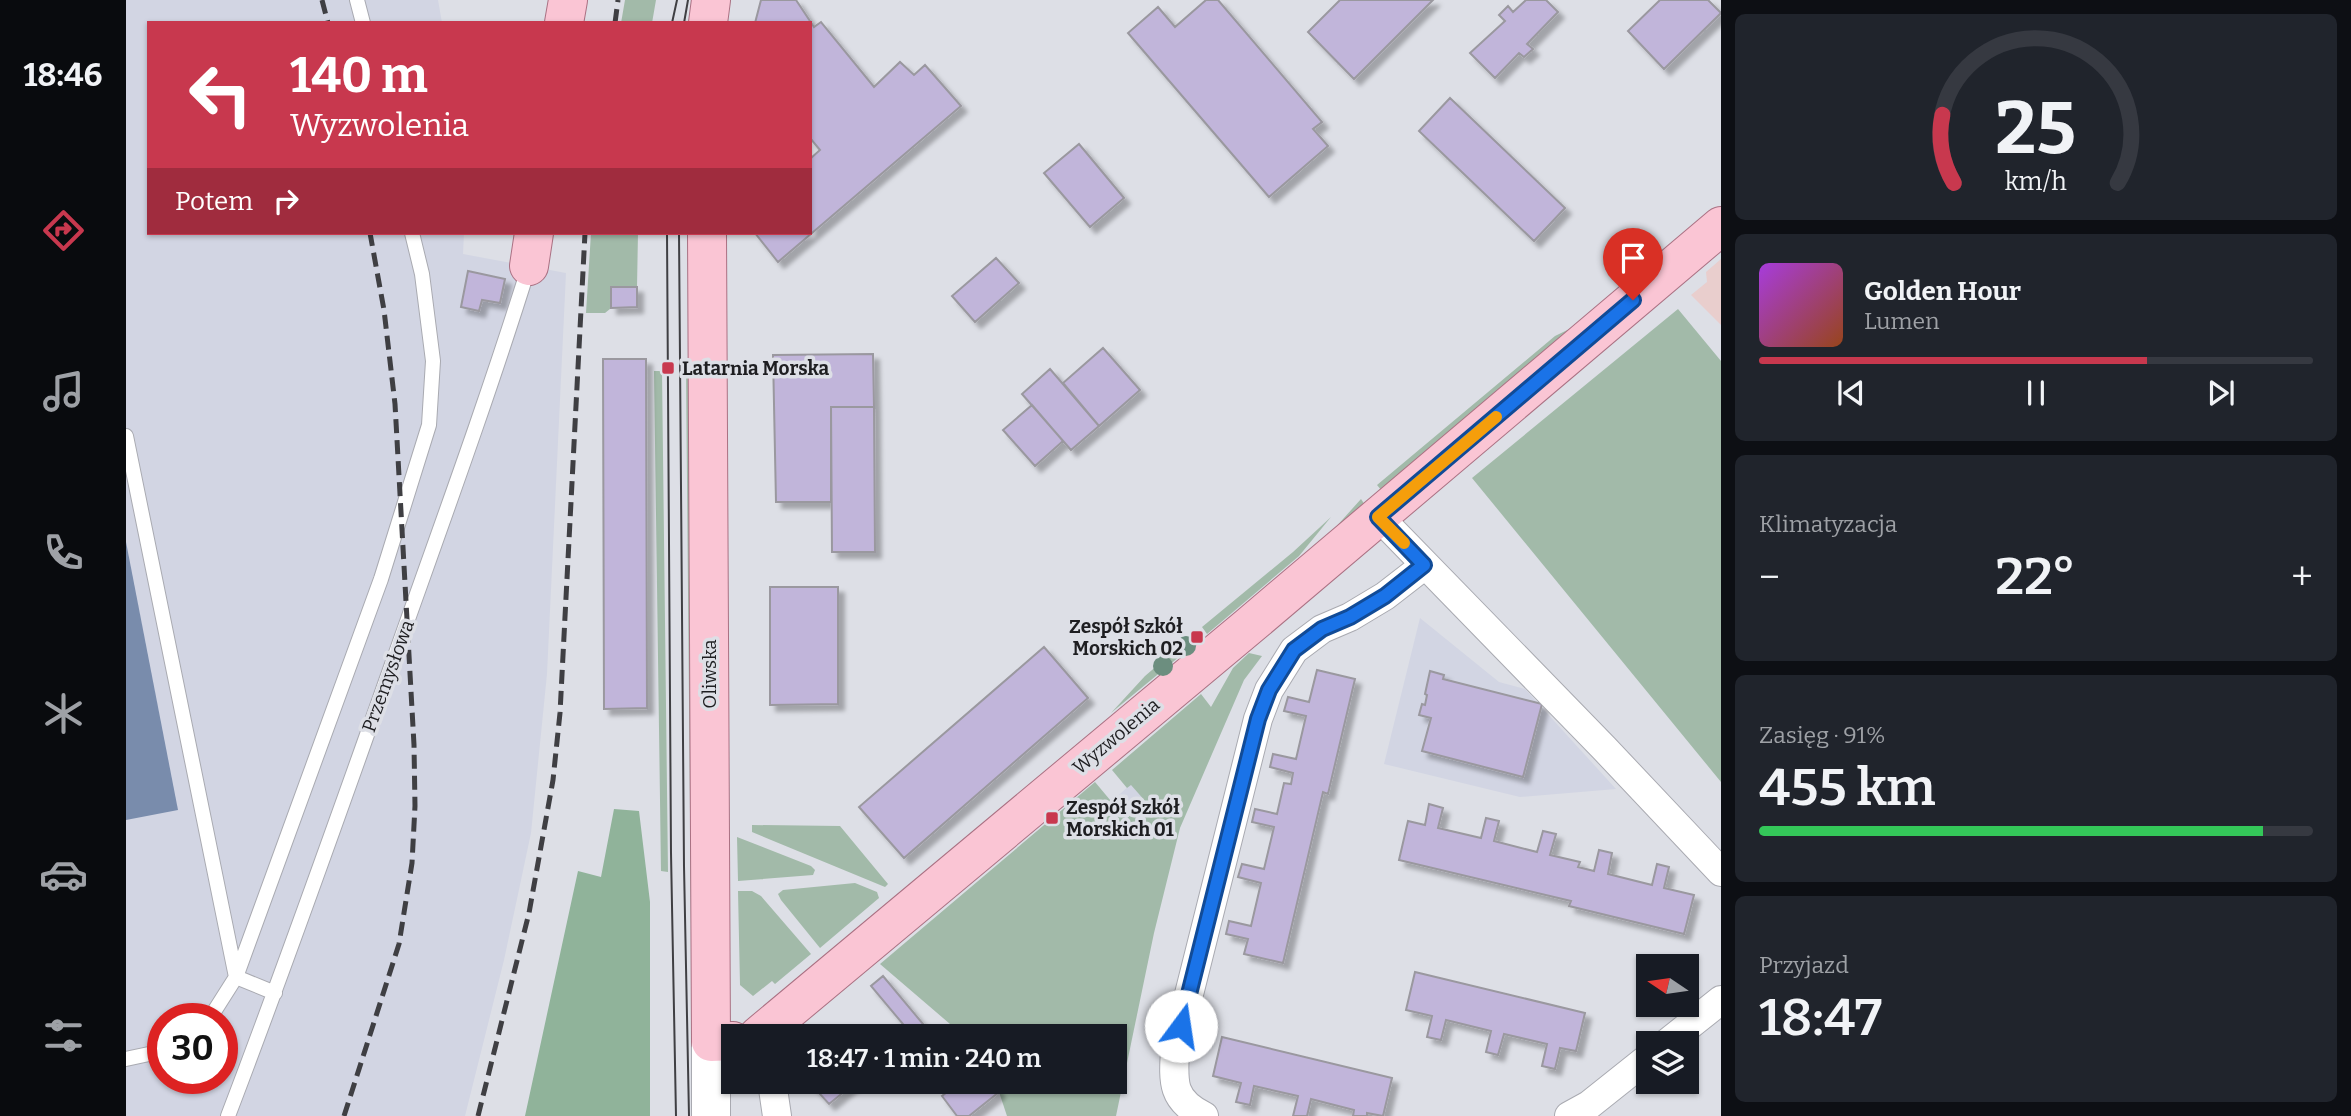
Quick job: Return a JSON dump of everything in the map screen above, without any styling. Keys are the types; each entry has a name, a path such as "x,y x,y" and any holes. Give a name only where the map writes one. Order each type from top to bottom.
{"main road":[{"path":"564,21 568,0"},
{"path":"708,21 711,0"},
{"name":"Wyzwolenia","path":"772,1024 1721,226"},
{"name":"Oliwska","path":"707,235 722,1024"}],"street":[{"path":"1378,517 1721,872"},
{"path":"1204,1116 1188,1108 1178,1096 1174,1082 1175,1050 1258,719 1269,690 1284,663 1305,640 1385,596 1424,565"},
{"path":"1682,1031 1721,1000"},
{"name":"Oliwska","path":"711,1116 721,1049"},
{"path":"1569,1116 1589,1105 1636,1068"},
{"path":"774,1094 777,1116"}],"lane":[{"path":"357,0 362,21"},
{"path":"219,1003 236,976 381,579 429,425 433,361 422,274 412,235"},
{"name":"Przemysłowa","path":"228,1116 275,993 502,352 532,249"},
{"path":"126,436 236,976"},
{"path":"236,976 275,993"},
{"path":"126,1059 147,1054"}],"shaded area":[{"path":"126,0 438,0 442,21 147,21 147,235 464,235 463,254 566,273 547,674 531,833 504,960 465,1116 126,1116"},
{"path":"1721,259 1721,325 1691,295 1707,282 1706,272"},
{"path":"1420,618 1499,682 1525,689 1616,789 1520,797 1384,764"},
{"path":"1131,784 1146,802 1125,820 1111,802"}],"green space":[{"path":"625,0 656,0 652,21 621,21"},
{"path":"591,235 638,235 637,287 605,313 586,313"},
{"path":"1678,309 1721,361 1721,782 1472,478"},
{"path":"1590,319 1308,558 1361,499 1365,505 1382,491 1377,485 1555,336"},
{"path":"686,370 690,370 696,923 691,923"},
{"path":"654,371 662,371 668,872 661,871"},
{"path":"1331,517 1299,556 1207,634 1202,627"},
{"path":"1186,641 1191,647 1111,713 1145,676"},
{"path":"1249,653 1262,656 1244,680 1180,828 1154,933 1127,1063 1127,1024 950,1024 880,964 1095,782 1126,819 1146,802 1131,785 1127,788 1112,770 1201,694 1211,707 1233,668"},
{"path":"614,809 639,811 650,902 650,1116 525,1116 578,871 601,877"},
{"path":"752,825 840,826 888,884 885,887 752,832"},
{"path":"737,837 811,866 815,870 813,875 738,881"},
{"path":"855,883 877,892 879,898 820,948 778,894 783,890"},
{"path":"738,891 752,891 761,896 811,954 775,984 772,981 753,996 740,985"},
{"path":"1000,1094 1121,1094 1116,1116 1007,1116"}],"water":[{"path":"126,542 178,810 126,820"}],"building":[{"path":"761,0 796,0 810,21 756,21"},
{"path":"1206,0 1218,0 1322,122 1313,129 1328,146 1269,197 1128,33 1158,7 1175,27"},
{"path":"1340,0 1433,0 1354,79 1308,32"},
{"path":"1526,0 1546,0 1558,12 1527,44 1533,49 1524,57 1519,53 1495,78 1470,53 1505,21 1499,15 1508,6 1513,12"},
{"path":"1660,0 1708,0 1721,13 1664,69 1628,31"},
{"path":"821,22 874,87 900,62 914,75 925,65 961,106 812,233 812,157 820,150 812,140 812,24 814,27"},
{"path":"1450,98 1565,208 1534,241 1419,131"},
{"path":"1079,144 1124,198 1090,227 1044,173"},
{"path":"757,235 810,235 778,262"},
{"path":"996,258 1019,283 975,322 952,296"},
{"path":"468,271 505,279 500,303 482,300 479,311 461,307"},
{"path":"611,287 637,287 637,307 611,308"},
{"path":"1103,348 1140,390 1099,426 1063,383"},
{"path":"873,354 874,407 831,407 831,502 776,502 773,355"},
{"path":"603,359 646,359 647,708 604,709"},
{"path":"1050,369 1099,426 1071,450 1022,394"},
{"path":"1032,405 1063,441 1035,466 1003,430"},
{"path":"831,407 874,407 875,552 832,552"},
{"path":"770,587 838,587 838,704 770,705"},
{"path":"1044,647 1088,698 904,858 859,807"},
{"path":"1317,670 1355,679 1328,794 1323,792 1283,963 1244,954 1248,939 1226,934 1229,921 1251,926 1261,883 1238,877 1242,864 1264,869 1274,827 1252,822 1255,809 1277,814 1284,783 1291,784 1293,773 1270,767 1273,754 1296,759 1306,716 1284,711 1288,697 1309,702"},
{"path":"1430,671 1444,675 1443,679 1542,704 1523,777 1422,751 1431,718 1419,715 1422,704 1425,705"},
{"path":"1429,804 1443,808 1438,828 1481,838 1486,818 1499,821 1494,841 1537,852 1543,831 1556,834 1550,855 1580,862 1578,867 1594,871 1599,850 1612,853 1608,874 1652,885 1657,864 1669,867 1664,888 1694,895 1684,934 1569,906 1571,901 1399,860 1408,821 1425,825"},
{"path":"1415,972 1585,1013 1576,1051 1560,1048 1555,1069 1542,1066 1547,1044 1504,1034 1498,1055 1486,1052 1491,1031 1446,1020 1441,1040 1427,1037 1432,1016 1406,1010"},
{"path":"883,976 923,1024 903,1024 871,986"},
{"path":"1159,1000 1179,1004 1176,1025 1156,1021"},
{"path":"1222,1037 1392,1078 1383,1116 1367,1113 1367,1116 1353,1116 1354,1110 1311,1099 1307,1116 1293,1116 1298,1096 1254,1086 1250,1105 1236,1102 1241,1083 1213,1076"},
{"path":"820,1094 841,1094 829,1104"},
{"path":"996,1094 969,1116 957,1116 942,1096"}],"tram line":[{"path":"672,21 677,0"},
{"path":"684,21 688,0"},
{"path":"667,235 671,853 676,1116"},
{"path":"679,235 684,866 689,1116"}],"railway":[{"path":"322,0 327,21"},
{"path":"615,21 618,0"},
{"path":"344,1116 399,944 412,863 415,806 395,404 384,310 370,235"},
{"path":"478,1116 529,913 553,780 560,713 585,235"}],"slow traffic":[{"path":"1404,543 1378,517 1496,417"}],"place":[{"name":"Latarnia Morska","path":"668,368"},
{"name":"Zespół Szkół Morskich 02","path":"1197,637"},
{"name":"Zespół Szkół Morskich 01","path":"1052,818"}],"route":[{"path":"1181,1026 1258,719 1269,690 1284,663 1305,640 1385,596 1424,565 1378,517 1633,300"}]}
